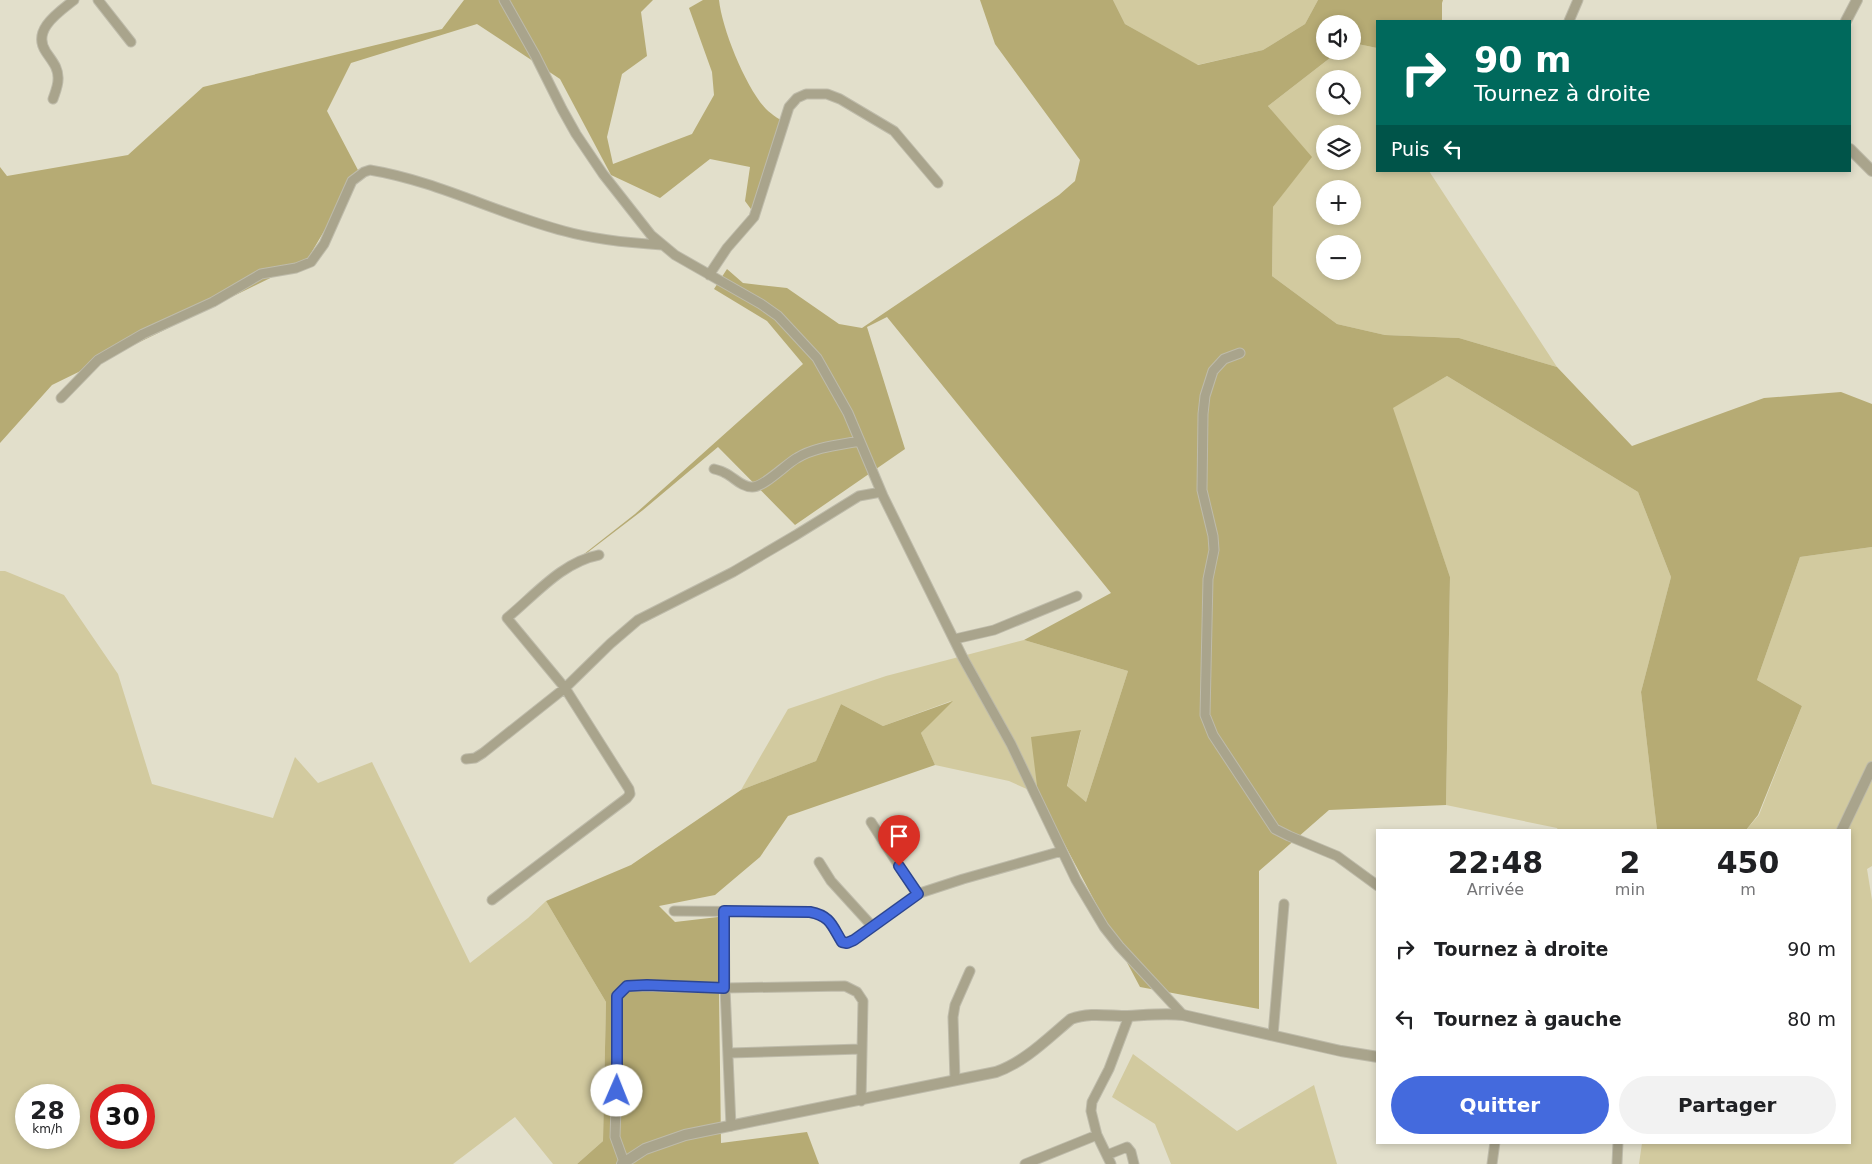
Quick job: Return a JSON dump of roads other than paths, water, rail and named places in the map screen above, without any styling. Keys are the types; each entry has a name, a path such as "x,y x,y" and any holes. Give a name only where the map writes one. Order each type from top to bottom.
{"street":[{"path":"54,99 58,79 56,67 53,60 45,52 42,36 50,20 74,0"},
{"path":"98,0 131,42"},
{"path":"504,0 535,55 562,109 585,147 636,218 662,245 675,255 761,304 778,316 808,347 829,376 848,413 882,492 963,658 1011,744 1076,880 1104,927 1119,946 1183,1015"},
{"path":"1569,20 1578,0"},
{"path":"1847,20 1857,0"},
{"path":"709,275 726,248 754,218 789,107 797,98 806,94 827,94 894,131 938,183"},
{"path":"1851,151 1872,171"},
{"path":"61,398 98,360 143,334 213,302 261,274 275,270 296,268 311,262 324,244 352,181 370,170 442,189 562,231 600,239 662,245"},
{"path":"1240,353 1224,359 1213,371 1205,396 1203,414 1202,490 1213,536 1214,550 1208,579 1205,715 1212,735 1275,828 1336,856 1376,885"},
{"path":"714,469 727,473 737,482 752,488 760,485 797,458 806,454 823,448 860,441"},
{"path":"466,759 475,758 483,753 565,688 610,644 638,620 733,572 796,536 859,496 882,492"},
{"path":"492,900 630,794 629,789 604,748 565,688 507,618 568,566 585,558 599,555"},
{"path":"955,639 994,630 1077,596"},
{"path":"1842,829 1872,767"},
{"path":"871,822 918,894"},
{"path":"674,911 810,912 822,914 829,920 842,942 847,943 908,903 918,894 962,879 1062,851"},
{"path":"819,862 831,881 872,926"},
{"path":"1273,1035 1284,904"},
{"path":"724,911 724,988 729,1053 731,1126"},
{"path":"955,1080 953,1017 955,1005 970,971"},
{"path":"861,1101 863,1001 857,992 845,986 724,988 647,985 627,986 617,996 615,1136 623,1163 645,1149 685,1135 861,1101 955,1080 986,1075 1007,1068 1034,1050 1070,1019 1080,1015 1183,1015 1341,1051 1376,1057"},
{"path":"1111,1164 1097,1135 1091,1111 1092,1102 1109,1069 1129,1016"},
{"path":"729,1053 861,1049"},
{"path":"1024,1164 1097,1135"},
{"path":"1492,1164 1496,1144"},
{"path":"1616,1164 1618,1144"},
{"path":"1107,1155 1126,1147 1131,1152 1134,1164"}]}
